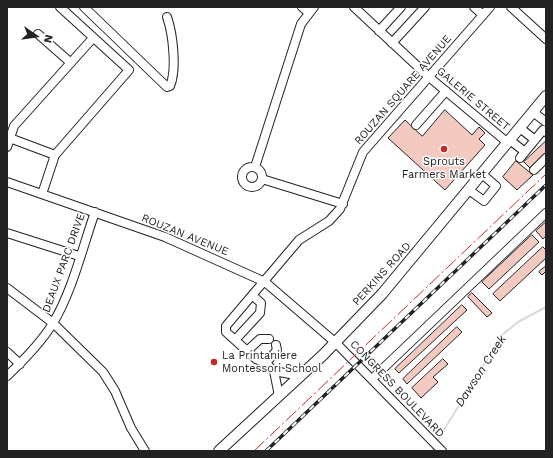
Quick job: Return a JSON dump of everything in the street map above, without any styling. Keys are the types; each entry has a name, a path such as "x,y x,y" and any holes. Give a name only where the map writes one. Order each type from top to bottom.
{"main road":[{"name":"PERKINS ROAD","path":"219,451 336,343 404,269 546,96"}],"street":[{"path":"42,194 55,155 129,70 60,7"},
{"path":"84,7 167,87 170,86 172,80 173,54 172,34 167,17"},
{"name":"GALERIE STREET","path":"354,7 429,77 509,142 522,155 535,140"},
{"path":"379,31 401,7"},
{"path":"392,42 425,7"},
{"path":"474,7 483,15"},
{"name":"ROUZAN SQUARE AVENUE","path":"235,340 226,332 226,326 265,282 299,240 329,221 340,209 363,152 490,7"},
{"path":"511,7 546,40"},
{"path":"255,167 301,24 309,9"},
{"path":"38,34 71,62"},
{"path":"7,147 8,138 14,126 93,38"},
{"path":"416,125 446,91"},
{"path":"533,112 546,122"},
{"path":"520,128 535,140 543,130 546,132"},
{"path":"8,138 55,155"},
{"path":"534,170 546,158"},
{"path":"250,166 255,167 261,172 262,179 255,186 248,186 243,182 242,176 244,170 250,166"},
{"path":"469,190 484,201 496,186 482,174"},
{"path":"262,179 343,204"},
{"name":"ROUZAN AVENUE","path":"7,182 165,237 265,282 336,343"},
{"name":"DEAUX PARC DRIVE","path":"7,376 20,364 53,323 65,298 95,212"},
{"path":"372,379 546,213"},
{"path":"7,233 79,256"},
{"path":"7,288 53,323 108,380 120,400 131,428 145,451"},
{"path":"253,296 261,303 260,312 235,340 256,359 266,363 274,371 279,396"},
{"path":"247,351 260,339 269,339"},
{"name":"CONGRESS BOULEVARD","path":"336,343 442,451"},
{"path":"266,363 276,350 276,345"},
{"path":"7,352 20,364"},
{"path":"274,371 301,376"}],"building":[{"path":"445,110 472,135 479,127 485,133 479,139 485,145 445,190 388,138 405,120 422,136"},
{"path":"546,141 546,152 530,168 524,162"},
{"path":"516,161 533,175 517,190 503,177"},
{"path":"546,222 546,236 543,239 536,231"},
{"path":"532,235 539,242 489,289 482,282"},
{"path":"543,247 546,250 546,258 500,301 493,294"},
{"path":"546,266 546,271 542,275 539,272"},
{"path":"472,293 492,313 487,317 468,297"},
{"path":"462,305 467,310 399,373 395,369"},
{"path":"457,327 462,332 407,384 403,379"},
{"path":"443,359 448,364 433,377 438,382 421,398 412,388"}],"waterway":[{"name":"Dawson Creek","path":"436,443 502,335 518,322 546,307"},
{"name":"Dawson Creek","path":"432,451 434,447"}],"railway":[{"path":"266,451 546,185"}],"power":[{"path":"254,451 546,174"}],"place":[{"name":"Sprouts Farmers Market","path":"444,149"},
{"name":"La Printaniere Montessori School","path":"214,362"}]}
